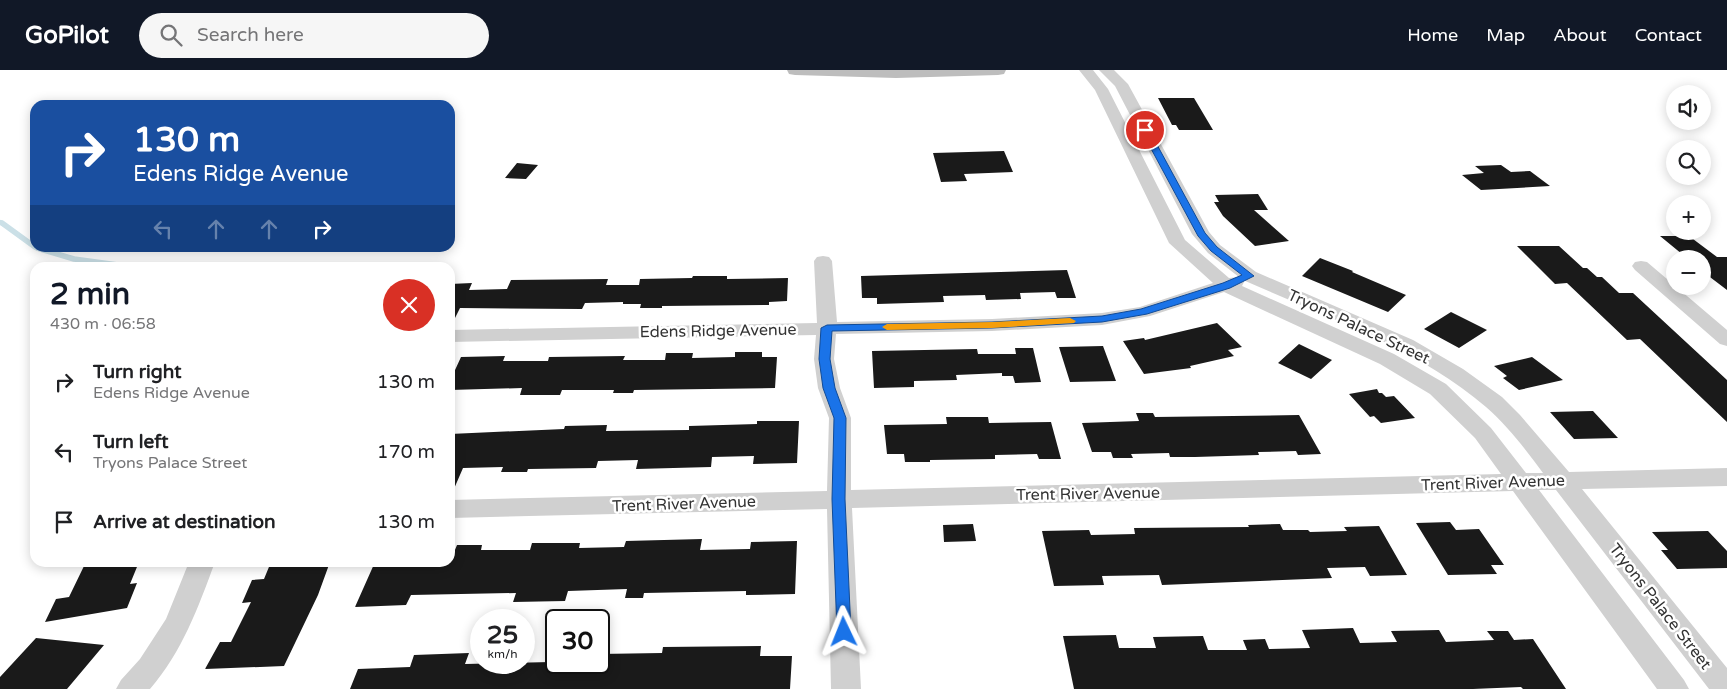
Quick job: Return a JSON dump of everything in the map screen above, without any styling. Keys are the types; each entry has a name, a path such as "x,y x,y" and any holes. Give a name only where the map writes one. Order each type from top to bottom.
{"main road":[{"path":"795,70 907,74 998,70"}],"street":[{"name":"Tryons Palace Street","path":"1086,70 1101,89 1178,243 1227,286 1387,358 1438,389 1483,433 1674,689"},
{"name":"Tryons Palace Street","path":"1106,70 1121,84 1201,234 1214,249 1249,276 1406,344 1456,374 1494,402 1512,420 1561,480 1726,689"},
{"path":"1129,147 1154,146"},
{"path":"823,261 827,328 824,359 829,388 840,418 839,499 846,689"},
{"path":"1641,266 1727,340"},
{"name":"Edens Ridge Avenue","path":"455,336 992,325 1102,319 1143,312 1227,286 1249,276"},
{"name":"Trent River Avenue","path":"455,510 1561,480 1727,478"},
{"path":"131,689 150,668 178,624 200,567"}],"building":[{"path":"1158,98 1194,98 1213,130 1179,130 1176,125 1172,125"},
{"path":"1004,151 1013,172 964,174 967,181 941,182 933,153"},
{"path":"517,163 538,165 526,179 505,178"},
{"path":"1501,165 1511,172 1530,171 1550,186 1481,190 1462,175 1484,173 1475,166"},
{"path":"1258,194 1268,210 1254,210 1289,241 1255,246 1223,216 1214,202 1219,202 1215,195"},
{"path":"1660,236 1666,236 1666,240 1694,240 1708,250 1677,250"},
{"path":"1517,246 1559,246 1583,268 1587,268 1597,277 1602,277 1619,293 1633,293 1727,380 1727,422 1640,339 1627,340 1567,283 1555,284"},
{"path":"1711,252 1717,257 1727,257 1727,290 1711,278"},
{"path":"1320,258 1406,295 1388,312 1302,276"},
{"path":"1067,270 1076,298 1057,298 1055,292 1020,293 1021,299 986,300 985,295 943,296 944,302 877,304 877,298 862,298 861,276"},
{"path":"693,276 727,276 727,279 788,278 787,301 769,302 769,305 662,306 662,308 640,308 641,304 623,304 623,302 585,303 582,309 460,308 455,318 455,284 472,283 469,290 507,289 511,280 608,279 606,285 639,285 640,279 692,278"},
{"path":"1451,312 1487,330 1459,348 1424,329"},
{"path":"1217,323 1242,347 1228,350 1234,356 1190,366 1191,368 1144,374 1123,341 1144,338 1145,340"},
{"path":"1299,344 1332,360 1311,379 1278,363"},
{"path":"1103,346 1116,381 1070,382 1059,347"},
{"path":"1015,348 1033,348 1041,382 1015,383 1013,376 1002,376 1002,373 956,375 957,380 914,381 914,387 874,388 872,351 977,349 978,354 1016,354"},
{"path":"735,352 762,352 762,357 777,357 775,388 634,390 633,393 613,393 614,390 562,390 560,395 520,395 522,388 455,390 455,370 461,357 505,356 503,361 548,361 549,357 625,356 623,360 665,360 666,353 693,353 692,358 735,357"},
{"path":"1532,357 1563,380 1519,390 1503,378 1507,376 1494,366"},
{"path":"1377,389 1379,393 1386,397 1394,396 1415,418 1381,423 1374,416 1370,417 1349,394"},
{"path":"1593,411 1618,438 1574,439 1550,412"},
{"path":"1136,413 1153,413 1155,417 1299,415 1321,454 1298,455 1296,451 1258,452 1259,455 1170,457 1169,453 1131,454 1133,458 1113,458 1111,452 1092,452 1082,423 1139,421"},
{"path":"946,417 988,417 989,423 1051,422 1061,459 1039,459 1037,454 995,455 995,459 905,462 904,454 887,454 884,425 947,424"},
{"path":"757,421 799,421 797,463 753,464 754,456 712,457 711,467 636,469 638,460 598,461 596,468 528,469 527,472 501,472 503,467 463,468 455,486 455,434 564,429 565,426 607,425 606,431 689,430 689,426 757,424"},
{"path":"1450,522 1456,530 1479,529 1504,565 1491,565 1497,574 1448,575 1416,523"},
{"path":"973,524 976,541 944,542 943,525"},
{"path":"1280,524 1283,530 1308,530 1310,532 1347,531 1344,527 1379,526 1407,575 1370,576 1365,567 1327,568 1332,578 1162,585 1159,575 1102,576 1104,585 1054,586 1042,531 1089,530 1091,535 1135,534 1134,528 1249,527 1248,525"},
{"path":"1708,531 1727,551 1727,568 1677,569 1661,550 1668,550 1652,532"},
{"path":"702,539 700,550 750,549 751,542 797,541 795,594 746,595 746,591 644,593 643,598 625,598 627,589 568,591 565,601 513,602 516,593 411,595 406,605 355,607 373,567 455,567 455,550 457,545 482,545 481,550 530,550 532,543 580,543 579,548 624,547 626,541"},
{"path":"84,567 137,567 130,584 137,583 127,608 45,622 56,599 69,597"},
{"path":"269,567 328,567 318,595 284,666 205,669 220,642 231,642 251,602 242,603 252,580 264,579"},
{"path":"1353,628 1360,643 1397,642 1391,631 1439,630 1446,642 1494,640 1487,631 1508,631 1514,640 1533,639 1566,689 1523,689 1521,687 1473,689 1074,689 1063,636 1116,635 1119,648 1156,648 1153,637 1203,636 1208,650 1247,650 1243,640 1265,639 1269,649 1310,648 1302,630"},
{"path":"36,638 104,645 67,689 0,689 0,677"},
{"path":"761,646 760,656 792,656 790,689 350,689 358,669 410,667 414,655 469,653 465,664 470,664 470,674 535,674 535,662 545,662 545,674 610,674 610,654 662,653 663,647"}],"waterway":[{"path":"2,223 30,243"},
{"path":"50,252 74,259 96,262"}],"slow traffic":[{"path":"887,327 1070,321"}],"route":[{"path":"844,632 839,499 840,418 829,388 824,359 827,328 992,325 1102,319 1143,312 1227,286 1249,276 1214,249 1201,234 1145,130"}]}
